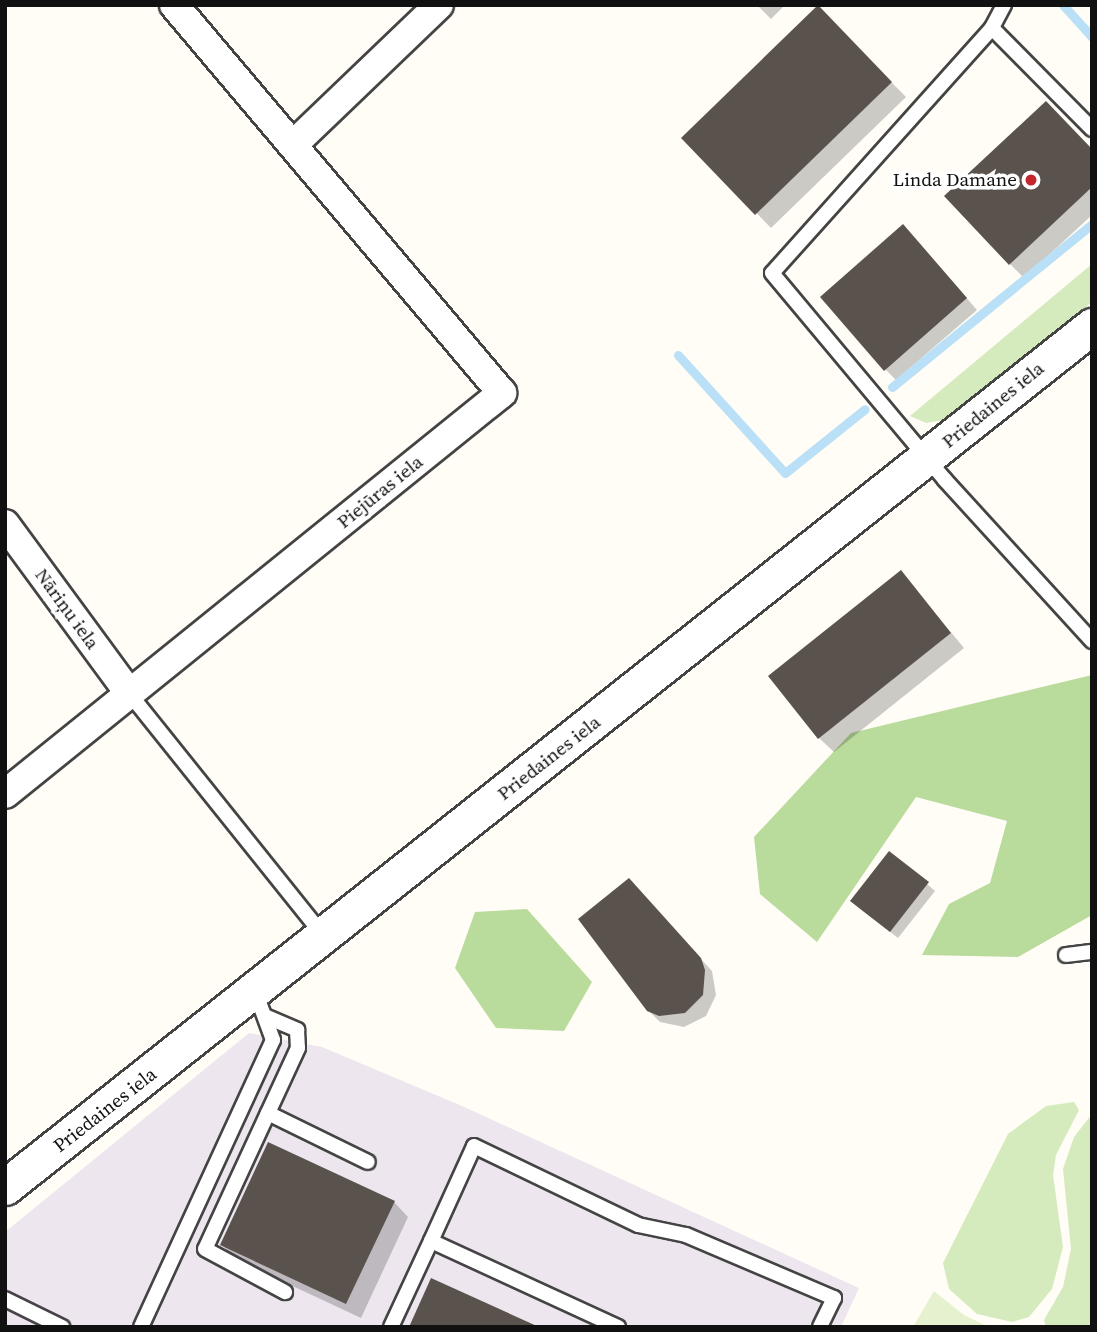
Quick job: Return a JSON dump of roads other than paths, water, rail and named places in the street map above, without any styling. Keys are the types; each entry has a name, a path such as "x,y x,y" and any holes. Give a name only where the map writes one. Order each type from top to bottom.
{"street":[{"name":"Piejūras iela","path":"5,794 502,393 173,5"},
{"path":"293,145 439,5"},
{"name":"Priedaines iela","path":"5,1187 261,1004 324,936 1092,326"},
{"name":"Nāriņu iela","path":"5,524 129,693"}],"lane":[{"path":"1004,5 992,28 772,273 927,459 1092,641"},
{"path":"992,28 1092,129"},
{"path":"129,693 324,936"},
{"path":"1066,955 1092,953"},
{"path":"261,1004 297,1030 299,1048 205,1249 285,1292"},
{"path":"141,1327 272,1040 261,1004"},
{"path":"268,1113 368,1162"},
{"path":"391,1327 474,1146 638,1225 686,1235 834,1298 820,1327"},
{"path":"430,1241 618,1327"},
{"path":"5,1299 62,1327"}],"waterway":[{"path":"1063,5 1092,37"},
{"path":"892,387 1092,224"},
{"path":"678,355 785,473 865,409"}],"place":[{"name":"Linda Damane","path":"1031,180"}]}
